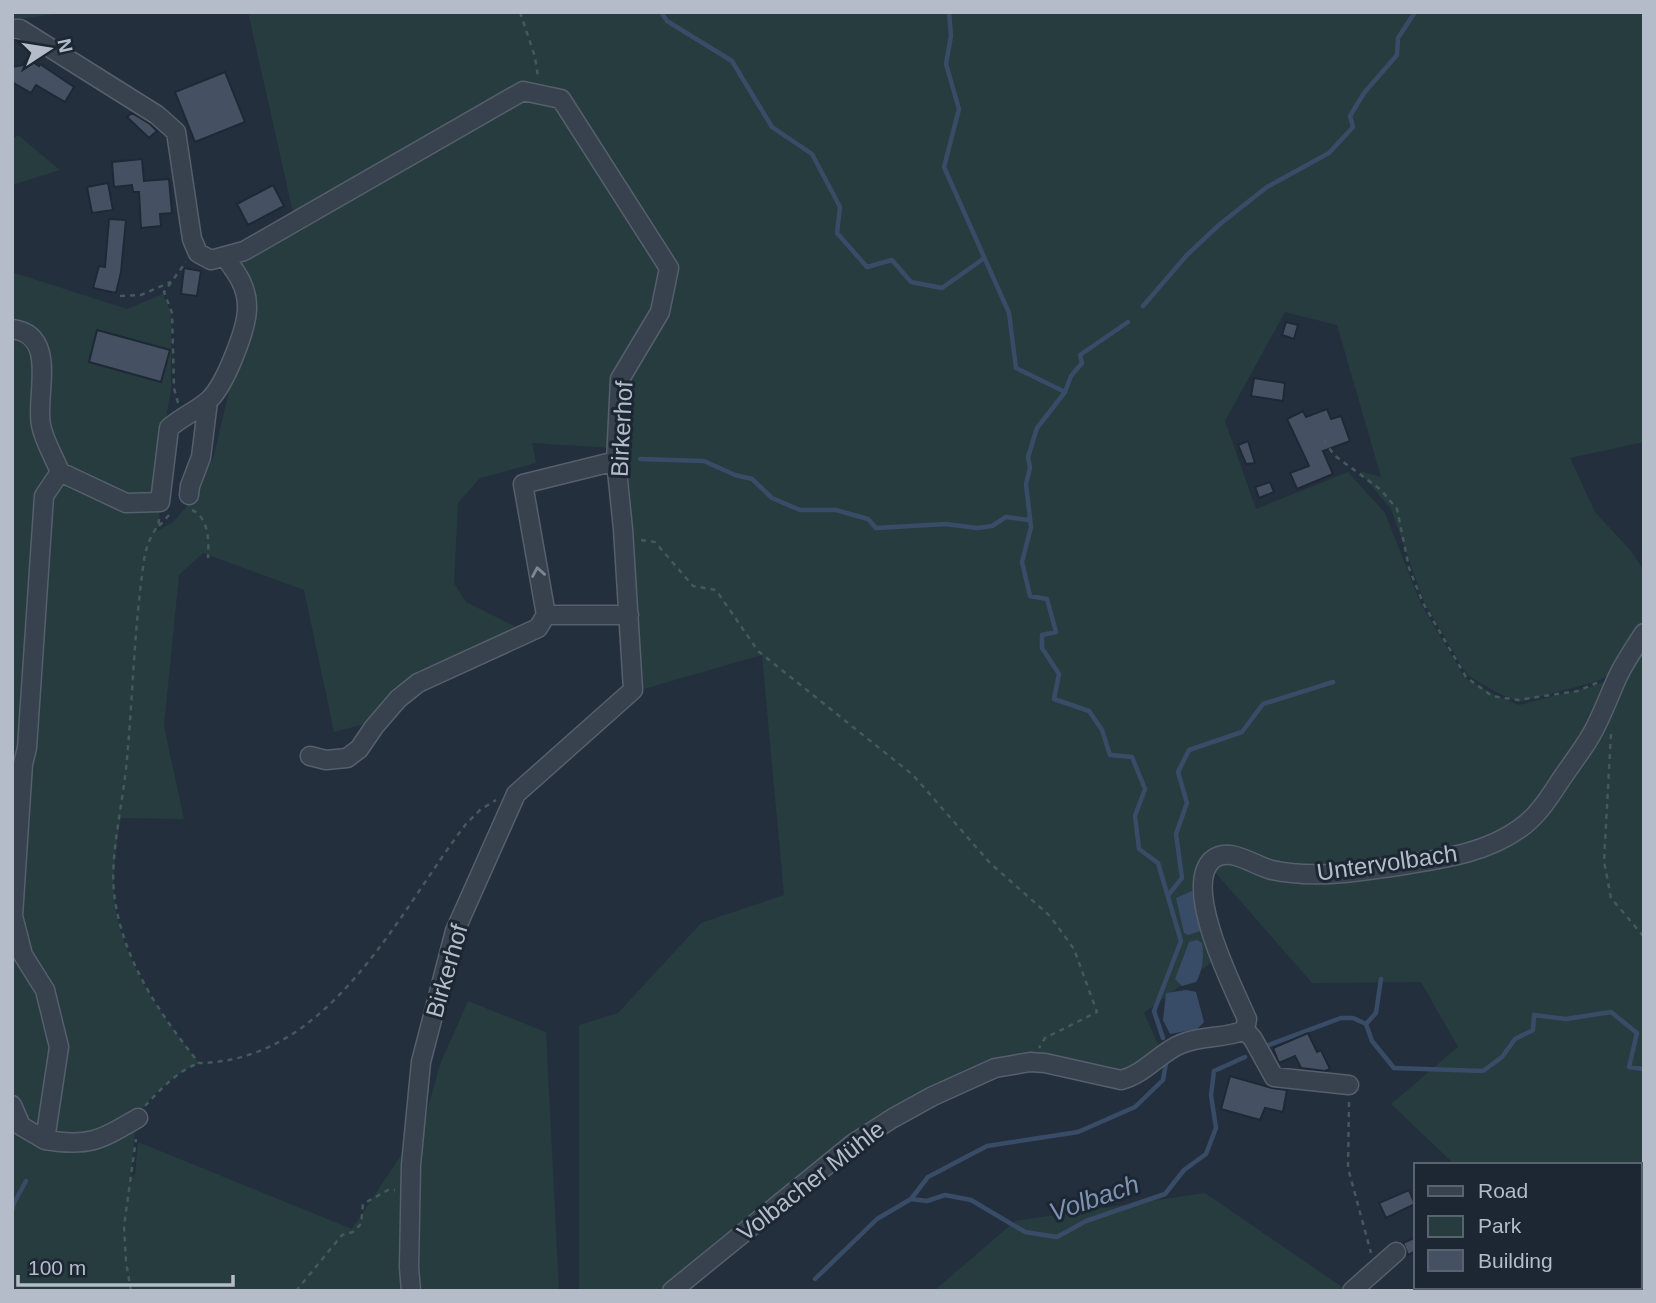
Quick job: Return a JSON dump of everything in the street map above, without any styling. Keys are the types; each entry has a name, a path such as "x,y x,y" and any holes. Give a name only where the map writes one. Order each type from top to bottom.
{"street":[{"path":"12,29 20,29 32,36 157,116 176,132 192,240 198,253 211,260 244,251 523,91 540,94"},
{"name":"Birkerhof","path":"411,1291 411,1189 421,1062 455,931 516,794 633,690 617,461 620,379 660,312 669,268 561,99 540,94"},
{"path":"12,329 22,330 34,340 42,356 41,425 60,472 126,503 160,502 169,428 181,417 208,401 222,383 235,355 248,306 242,280 225,257"},
{"path":"189,502 190,486 201,457 208,401"},
{"path":"310,756 326,760 348,758 359,750 398,699 418,683 538,628 546,615 523,484 617,461"},
{"path":"45,1140 60,1047 45,990 23,955 13,916 44,496 60,472"},
{"path":"546,615 629,615"},
{"name":"Untervolbach","path":"1245,1030 1247,1020 1219,956 1204,902 1204,880 1209,863 1215,858 1230,854 1271,870 1311,875 1380,869 1449,858 1503,838 1520,829 1541,810 1591,736 1620,671 1644,633"},
{"path":"1245,1030 1274,1077 1349,1085"},
{"name":"Volbacher Mühle","path":"672,1291 854,1143 933,1096 995,1068 1030,1062 1121,1080 1132,1077 1170,1049 1185,1042 1231,1036 1245,1030"},
{"path":"12,1105 21,1126 45,1140 70,1144 101,1140 138,1118"},
{"path":"1352,1291 1396,1252"}],"path":[{"path":"520,12 535,57 540,94"},
{"path":"181,417 174,388 172,313 164,292 185,263 198,253"},
{"path":"120,296 141,295 171,282"},
{"path":"1324,440 1334,455 1381,491 1397,509 1409,568 1423,603 1466,677 1492,696 1518,700 1578,691 1620,671"},
{"path":"160,502 159,526 152,533 145,551 139,595 131,675 127,758 115,858 114,899 131,956 155,1005 199,1063"},
{"path":"189,502 198,513 209,536 208,558"},
{"path":"623,529 644,542 654,542 693,586 716,590 758,651 913,775 990,863 1050,916 1074,949 1097,1012 1045,1038 1030,1062"},
{"path":"1612,726 1604,861 1611,898 1644,937"},
{"path":"131,1291 124,1226 141,1112 165,1084 189,1067 264,1048 320,1014 357,975 390,934 457,836 480,810"},
{"path":"1349,1085 1348,1168 1376,1270"},
{"path":"296,1291 342,1235 353,1232 361,1224 363,1204 388,1190 411,1189"}],"green space":[{"path":"12,12 69,12 12,20"},
{"path":"248,12 1644,12 1644,442 1570,458 1595,512 1631,551 1644,571 1644,630 1618,671 1595,682 1519,702 1467,675 1424,602 1391,509 1359,471 1381,477 1337,325 1285,312 1225,421 1256,509 1348,472 1385,513 1421,604 1465,678 1495,695 1519,705 1597,685 1622,673 1644,637 1644,1262 1642,1163 1453,1163 1391,1104 1458,1047 1421,982 1312,983 1207,863 1216,959 1144,1013 1162,1053 1122,1076 1027,1056 931,1090 686,1291 579,1291 579,1025 618,1013 701,923 784,895 762,655 640,690 619,461 623,379 672,267 566,96 525,86 294,217"},
{"path":"523,96 559,103 665,268 657,311 616,379 614,448 532,443 536,463 480,478 458,503 454,583 466,602 518,628 412,677 394,688 365,724 334,732 304,590 203,553 179,575 164,726 184,819 121,818 115,858 114,898 124,942 158,1007 199,1063 165,1085 143,1109 136,1130 131,1176 135,1175 138,1142 352,1229 410,1142 405,1291 12,1291 12,272 127,309 163,294 171,314 171,389 155,482 160,502 159,526 155,532 173,522 193,499 200,474 213,459 249,307 228,259"},
{"path":"18,135 60,170 12,185 12,139"},
{"path":"468,1001 546,1032 559,1291 412,1291 418,1143 440,1064"},
{"path":"1205,1193 1345,1289 934,1291 1015,1221"},
{"path":"1478,1289 1600,1289 1599,1291"}],"water":[{"path":"1192,891 1200,931 1188,935 1184,933 1176,898"},
{"path":"1197,940 1202,943 1203,948 1200,973 1196,982 1182,986 1175,979 1189,942"},
{"path":"1186,990 1196,992 1204,1022 1197,1029 1170,1034 1163,1020 1166,993"}],"building":[{"path":"27,58 74,87 65,102 36,85 31,93 12,82 12,67 23,65"},
{"path":"225,72 245,122 195,142 175,92"},
{"path":"132,113 157,131 149,138 127,117"},
{"path":"142,159 144,181 169,179 172,213 160,214 161,226 141,228 139,192 133,192 132,185 114,187 112,162"},
{"path":"108,183 113,210 92,213 87,187"},
{"path":"273,185 284,206 248,225 237,204"},
{"path":"109,219 126,220 121,272 116,293 93,288 99,266 105,267"},
{"path":"184,268 201,271 197,296 181,294"},
{"path":"1286,322 1298,325 1294,339 1282,335"},
{"path":"97,330 170,350 161,382 89,362"},
{"path":"1254,378 1285,383 1283,401 1251,396"},
{"path":"1327,409 1331,419 1341,416 1350,441 1323,451 1333,474 1297,489 1290,473 1309,466 1287,419 1303,411 1306,417"},
{"path":"1248,441 1255,463 1246,464 1238,445"},
{"path":"1270,482 1274,492 1259,498 1255,487"},
{"path":"1308,1033 1317,1052 1321,1050 1330,1069 1325,1071 1301,1068 1295,1056 1279,1063 1273,1048"},
{"path":"1230,1076 1287,1090 1283,1112 1265,1108 1260,1120 1221,1109"},
{"path":"1409,1190 1414,1204 1386,1218 1379,1203"},
{"path":"1414,1238 1414,1252 1408,1255 1403,1243"}],"waterway":[{"path":"661,12 667,21 732,61 772,127 812,154 840,207 837,233 867,267 892,260 911,282 942,288 983,259"},
{"path":"949,12 951,36 946,64 959,109 944,167 1009,313 1016,368 1065,392 1037,428 1028,457 1030,468 1026,484 1031,527 1022,562 1030,596 1047,599 1056,632 1042,635 1042,648 1059,674 1054,699 1089,711 1102,730 1110,755 1132,757 1145,789 1135,816 1139,849 1158,863 1181,941 1154,1011 1163,1038"},
{"path":"1143,306 1187,255 1220,224 1267,187 1329,153 1353,127 1350,116 1364,93 1397,55 1398,38 1415,12"},
{"path":"1065,392 1071,376 1082,363 1080,355 1128,322"},
{"path":"640,459 704,461 735,475 752,479 772,498 800,510 836,510 868,519 876,528 946,524 977,528 992,526 1006,517 1029,520"},
{"path":"1169,894 1182,878 1176,834 1187,803 1178,772 1189,750 1242,732 1263,704 1333,682"},
{"path":"1366,1024 1376,1013 1381,979"},
{"name":"Volbach","path":"1266,1046 1341,1018 1353,1018 1366,1024 1372,1041 1394,1068 1483,1071 1502,1057 1515,1039 1533,1030 1534,1015 1566,1019 1611,1012 1637,1033 1629,1067 1644,1069"},
{"name":"Volbach","path":"815,1279 877,1219 911,1199 927,1201 945,1195 971,1200 1025,1232 1057,1237 1086,1221 1165,1194 1184,1170 1206,1154 1216,1128 1211,1095 1214,1071 1245,1057"},
{"path":"911,1199 928,1177 987,1146 1078,1132 1135,1107 1163,1080 1166,1063"},
{"path":"12,1211 26,1181"}]}
